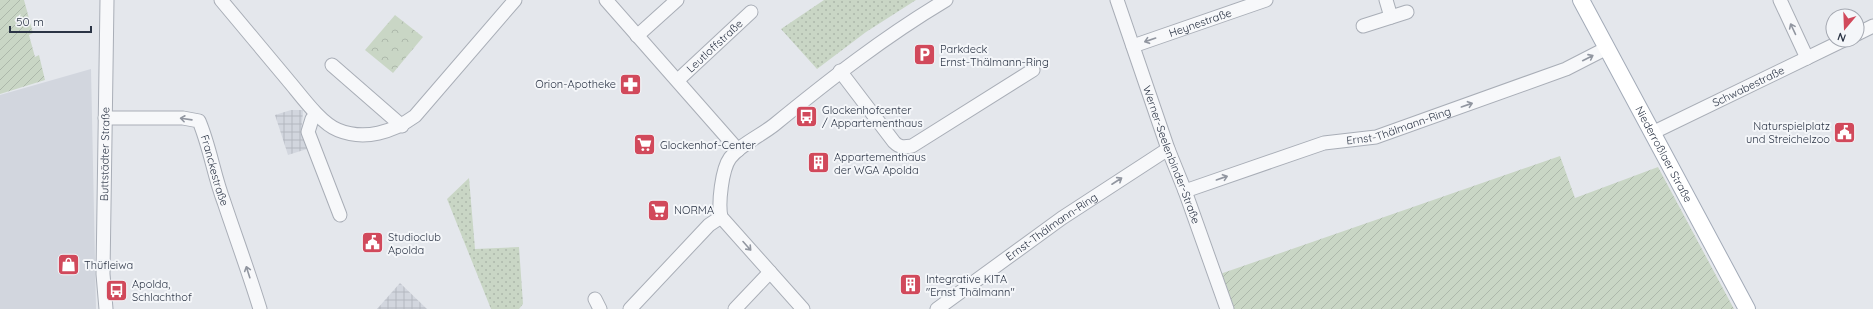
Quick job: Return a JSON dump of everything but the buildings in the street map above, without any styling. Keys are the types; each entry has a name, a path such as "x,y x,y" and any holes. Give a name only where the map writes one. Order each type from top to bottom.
{"main road":[{"name":"Niederroßlaer Straße","path":"1581,0 1747,309"}],"street":[{"name":"Buttstädter Straße","path":"106,309 103,274 107,0"},
{"path":"221,0 316,114 337,130 354,135 382,133 402,126 415,116 515,0"},
{"name":"Leutloffstraße","path":"606,0 678,80 738,150"},
{"path":"637,36 678,0"},
{"path":"803,309 721,217 719,210 724,171 730,159 738,150 772,126 840,71 874,46 946,0"},
{"name":"Werner-Seelenbinder-Straße","path":"1117,0 1168,149 1185,191 1227,309"},
{"name":"Heynestraße","path":"1134,46 1266,0"},
{"path":"1386,0 1391,17"},
{"path":"1780,0 1807,58"},
{"name":"Leutloffstraße","path":"678,80 751,12"},
{"path":"1363,26 1407,12"},
{"name":"Ernst-Thälmann-Ring","path":"1185,191 1324,143 1376,137 1566,69 1607,48"},
{"name":"Schwabestraße","path":"1652,133 1828,48"},
{"path":"332,65 402,126"},
{"path":"840,71 897,146 903,148 912,146 1033,70"},
{"path":"316,114 312,119 308,132 340,215"},
{"name":"Franckestraße","path":"106,118 183,118 199,121 223,202 241,249 260,309"},
{"name":"Ernst-Thälmann-Ring","path":"937,309 1062,218 1168,149"},
{"path":"630,309 709,225 721,217"},
{"path":"735,309 770,272"}],"shaded area":[{"path":"91,69 96,309 0,309 0,95"},
{"path":"291,110 303,110 302,125 307,149 288,155 275,115"},
{"path":"400,283 427,309 377,309"}],"green space":[{"path":"0,0 24,0 33,33 29,35 35,57 39,55 45,80 0,94"},
{"path":"824,0 916,0 866,32 817,69 781,29"},
{"path":"395,15 423,37 393,73 365,50"},
{"path":"1560,156 1575,198 1658,167 1734,309 1231,309 1220,274"},
{"path":"469,178 475,249 519,247 523,304 519,309 491,309 447,199"}],"place":[{"name":"Parkdeck Ernst-Thälmann-Ring","path":"925,55"},
{"name":"Orion-Apotheke","path":"631,84"},
{"name":"Glockenhofcenter / Appartementhaus","path":"807,116"},
{"name":"Naturspielplatz und Streichelzoo","path":"1845,132"},
{"name":"Glockenhof-Center","path":"644,145"},
{"name":"Appartementhaus der WGA Apolda","path":"819,163"},
{"name":"NORMA","path":"658,210"},
{"name":"Studioclub Apolda","path":"373,243"},
{"name":"Thüfleiwa","path":"68,265"},
{"name":"Integrative KITA \"Ernst Thälmann\"","path":"910,285"},
{"name":"Apolda, Schlachthof","path":"117,290"}]}
